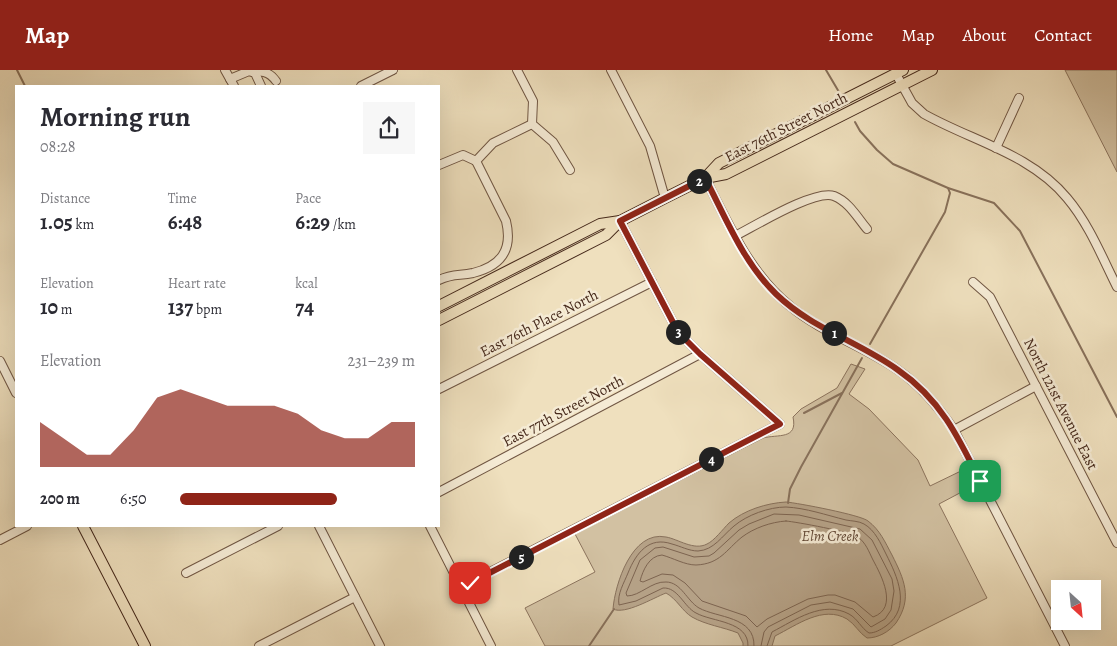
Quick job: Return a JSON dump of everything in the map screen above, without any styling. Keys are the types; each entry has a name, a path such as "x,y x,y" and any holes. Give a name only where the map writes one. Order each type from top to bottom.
{"main road":[{"name":"East 76th Street North","path":"440,319 606,235 620,221 665,198 705,178 726,174 932,70"},
{"name":"East 76th Street North","path":"705,178 719,163 899,72"},
{"name":"East 76th Street North","path":"440,305 600,224 620,221"},
{"path":"84,527 145,646"}],"street":[{"path":"226,70 232,83 250,71 263,71 273,76 276,81"},
{"path":"374,84 393,70"},
{"path":"517,70 533,101 532,124"},
{"path":"611,70 650,146 665,198"},
{"path":"250,71 255,73 261,85"},
{"path":"899,72 902,85 912,103 924,114 996,148 1037,170 1066,197 1083,221 1117,287"},
{"path":"996,148 1019,98"},
{"path":"476,161 493,143 532,124"},
{"path":"532,124 553,142 570,170"},
{"path":"440,165 463,155 476,161 509,232 509,242 503,256 494,264 471,273 451,274 440,280"},
{"path":"705,178 752,265 776,294 808,319 903,374 930,397 954,430 1065,646"},
{"path":"735,236 809,199 828,195 835,196 847,204 867,229"},
{"path":"462,587 780,424 700,354 678,332 620,221"},
{"path":"1108,270 1117,265"},
{"name":"East 76th Place North","path":"440,388 652,282"},
{"name":"North 121st Avenue East","path":"973,282 990,297 1117,543"},
{"name":"East 77th Street North","path":"440,491 700,354"},
{"path":"0,361 15,391"},
{"path":"954,430 1036,386"},
{"path":"0,540 25,527"},
{"path":"186,573 276,527"},
{"path":"320,527 380,646"},
{"path":"431,527 491,646"},
{"path":"259,646 355,597"}],"green space":[{"path":"1065,70 1117,70 1117,172"},
{"name":"Elm Creek","path":"851,364 865,369 849,394 869,409 918,460 930,486 963,470 973,486 939,504 987,598 891,646 545,646 525,608 595,572 575,534 763,438 790,433 794,424 793,417 801,409 837,388"}],"water":[{"path":"786,502 854,516 868,521 876,528 896,564 905,589 904,605 901,614 890,629 879,636 867,638 847,619 838,615 819,615 775,636 772,646 743,646 738,633 692,617 666,593 632,608 625,610 613,609 617,586 622,573 635,550 644,542 654,537 666,537 691,545 702,546 713,540 729,523 742,514 771,504"}],"waterway":[{"path":"17,70 24,85"},
{"path":"826,70 839,92"},
{"path":"855,122 860,131 877,150 893,164 948,188 994,203 1020,231 1117,417"},
{"path":"870,344 945,212 950,193 948,188"},
{"path":"788,503 790,489 801,467 862,358"},
{"path":"804,413 842,393"},
{"path":"589,646 614,609"}],"route":[{"path":"470,583 780,424 700,354 678,332 620,221 705,178 735,236 761,278 776,294 808,319 897,369 916,383 941,410 954,430 980,481"}]}
